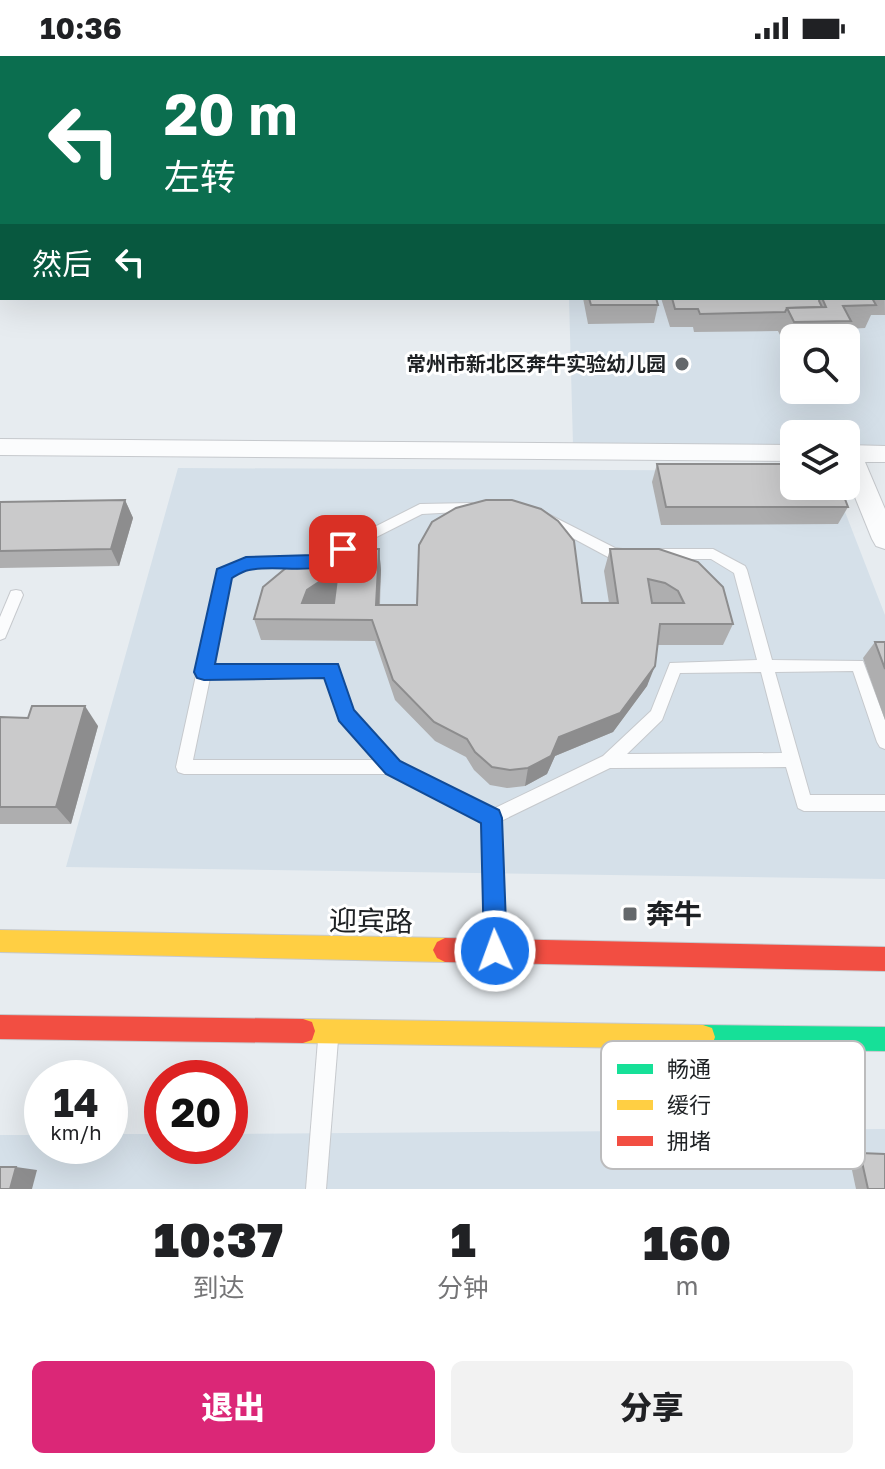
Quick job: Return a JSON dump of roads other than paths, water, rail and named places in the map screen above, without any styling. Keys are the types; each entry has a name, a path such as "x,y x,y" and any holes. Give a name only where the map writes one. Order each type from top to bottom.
{"street":[{"path":"0,447 780,453"},
{"path":"860,453 885,454"},
{"path":"860,481 885,539"},
{"name":"迎宾路","path":"0,941 885,959"},
{"path":"0,1027 885,1039"}],"lane":[{"path":"393,767 184,767 224,574 246,563 317,562 420,509 481,508"},
{"path":"526,508 613,553 713,554 740,570 804,803 885,803"},
{"path":"0,634 16,595"},
{"path":"491,818 609,761 657,715 675,667 858,665 885,742"},
{"path":"204,672 331,670 346,715 393,767 491,818"},
{"path":"609,761 792,760"},
{"path":"491,818 495,951"},
{"path":"316,1189 329,1031"}],"place":[{"name":"常州市新北区奔牛实验幼儿园","path":"682,364"},
{"name":"奔牛","path":"630,914"}]}
